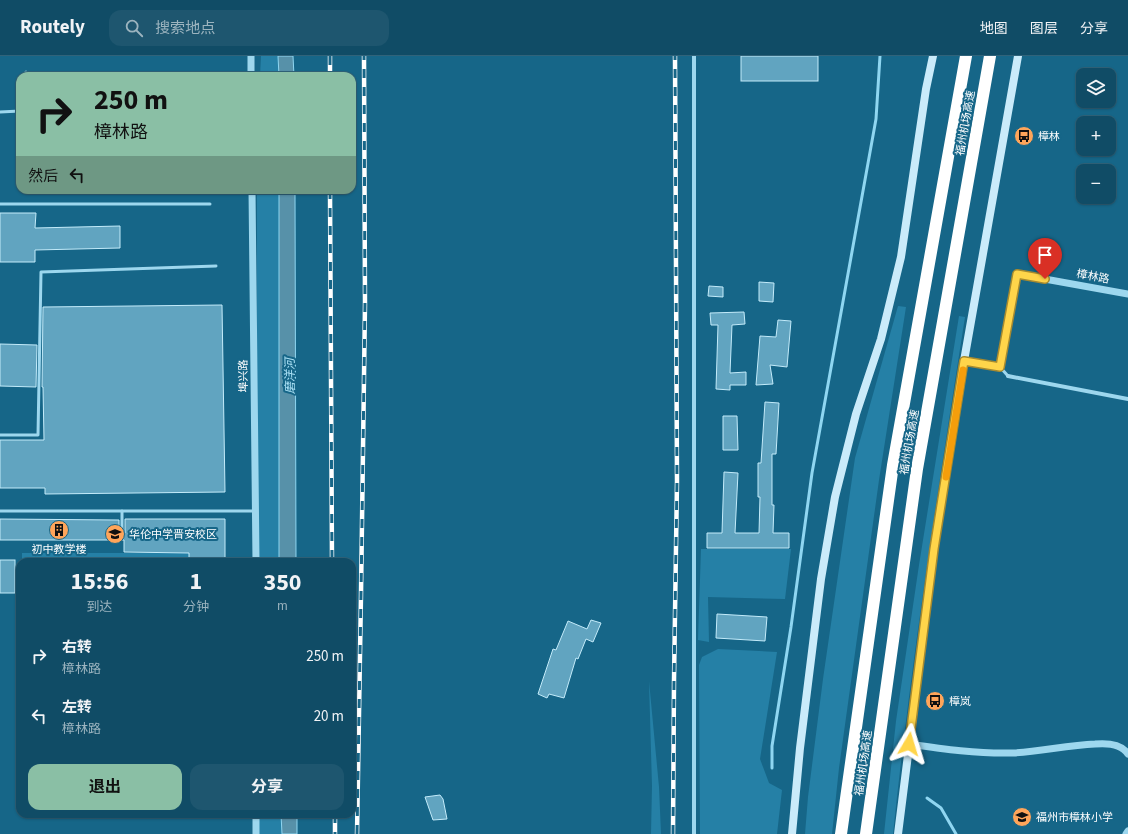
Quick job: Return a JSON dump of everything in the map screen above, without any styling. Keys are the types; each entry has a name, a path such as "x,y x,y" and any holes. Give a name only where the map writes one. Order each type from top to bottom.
{"highway":[{"name":"福州机场高速","path":"841,834 893,466 966,56"},
{"name":"福州机场高速","path":"866,834 917,469 990,56"}],"main road":[{"path":"792,834 800,748 821,579 835,497 856,414 881,339 901,257 932,56"},
{"path":"898,834 934,549 964,361 1018,56"}],"street":[{"path":"251,56 251,72"},
{"path":"694,56 694,834"},
{"name":"埠兴路","path":"252,194 256,558"},
{"name":"樟林路","path":"1000,367 1017,274 1128,294"},
{"path":"964,361 1000,367"},
{"path":"1008,376 1128,399"},
{"path":"909,744 951,750 1013,753 1080,745 1111,744 1120,747 1128,754"},
{"path":"256,818 256,834"}],"lane":[{"path":"0,112 16,111"},
{"path":"0,204 210,204"},
{"path":"0,435 38,435 41,272 216,266"},
{"path":"1000,367 1008,376"},
{"path":"0,511 256,511"},
{"path":"122,511 122,533"}],"shaded area":[{"path":"261,56 278,56 279,72 260,72"},
{"path":"257,194 279,194 279,558 258,558"},
{"path":"898,306 906,307 879,480 839,768 832,834 805,834 808,797 823,679 855,458"},
{"path":"959,316 965,317 935,511 908,704 893,834 884,834 896,721 919,565"},
{"path":"701,549 791,549 785,599 708,597 709,642 698,640"},
{"path":"22,553 189,553 189,558 22,558"},
{"path":"718,649 777,652 760,759 769,783 782,790 777,834 700,834 699,665 702,657"},
{"path":"649,681 659,787 661,834 651,834 652,786"},
{"path":"259,818 281,818 282,834 259,834"}],"water":[{"path":"278,56 293,56 294,72 279,72"},
{"name":"磨洋河","path":"279,194 295,194 296,558 279,558"},
{"path":"281,818 297,818 297,834 282,834"}],"building":[{"path":"741,56 818,56 818,81 741,81"},
{"path":"0,213 36,213 35,228 120,226 120,248 35,250 35,262 0,262"},
{"path":"759,282 774,283 773,302 759,301"},
{"path":"709,286 723,287 723,297 708,296"},
{"path":"222,305 225,492 45,494 45,488 0,488 0,440 44,440 42,387 43,307"},
{"path":"744,312 745,324 732,325 730,373 746,372 746,385 730,385 730,390 716,389 718,325 711,325 710,313"},
{"path":"778,320 791,321 787,367 770,365 773,384 756,385 760,336 776,337"},
{"path":"0,344 37,345 36,387 0,386"},
{"path":"765,402 779,403 776,454 772,454 772,505 774,505 773,533 789,533 789,548 707,548 707,533 722,533 724,472 738,473 735,533 759,533 760,497 758,497 758,463 761,463"},
{"path":"723,416 737,416 738,450 723,450"},
{"path":"0,519 119,520 119,533 122,536 125,533 125,519 225,519 225,558 189,558 189,553 124,552 124,540 0,540"},
{"path":"0,560 15,560 15,593 0,593"},
{"path":"717,614 767,617 765,641 716,638"},
{"path":"591,620 601,623 593,642 586,639 578,659 576,658 564,698 549,694 547,698 538,694 553,649 556,650 568,621 587,629"},
{"path":"440,795 443,799 447,819 433,820 425,797"}],"waterway":[{"path":"772,768 772,746 791,627 812,473 876,119 880,56"},
{"path":"927,798 941,808 956,834"}],"railway":[{"path":"330,56 330,72"},
{"path":"357,834 365,304 364,56"},
{"path":"673,834 677,481 675,56"},
{"path":"330,194 332,558"},
{"path":"335,818 335,834"}],"slow traffic":[{"path":"946,477 963,370"}],"place":[{"name":"樟林","path":"1024,136"},
{"name":"初中教学楼","path":"59,530"},
{"name":"华伦中学晋安校区","path":"115,534"},
{"name":"樟岚","path":"935,701"},
{"name":"福州市樟林小学","path":"1022,817"}],"route":[{"path":"909,744 934,549 964,361 1000,367 1017,274 1045,279"}]}
